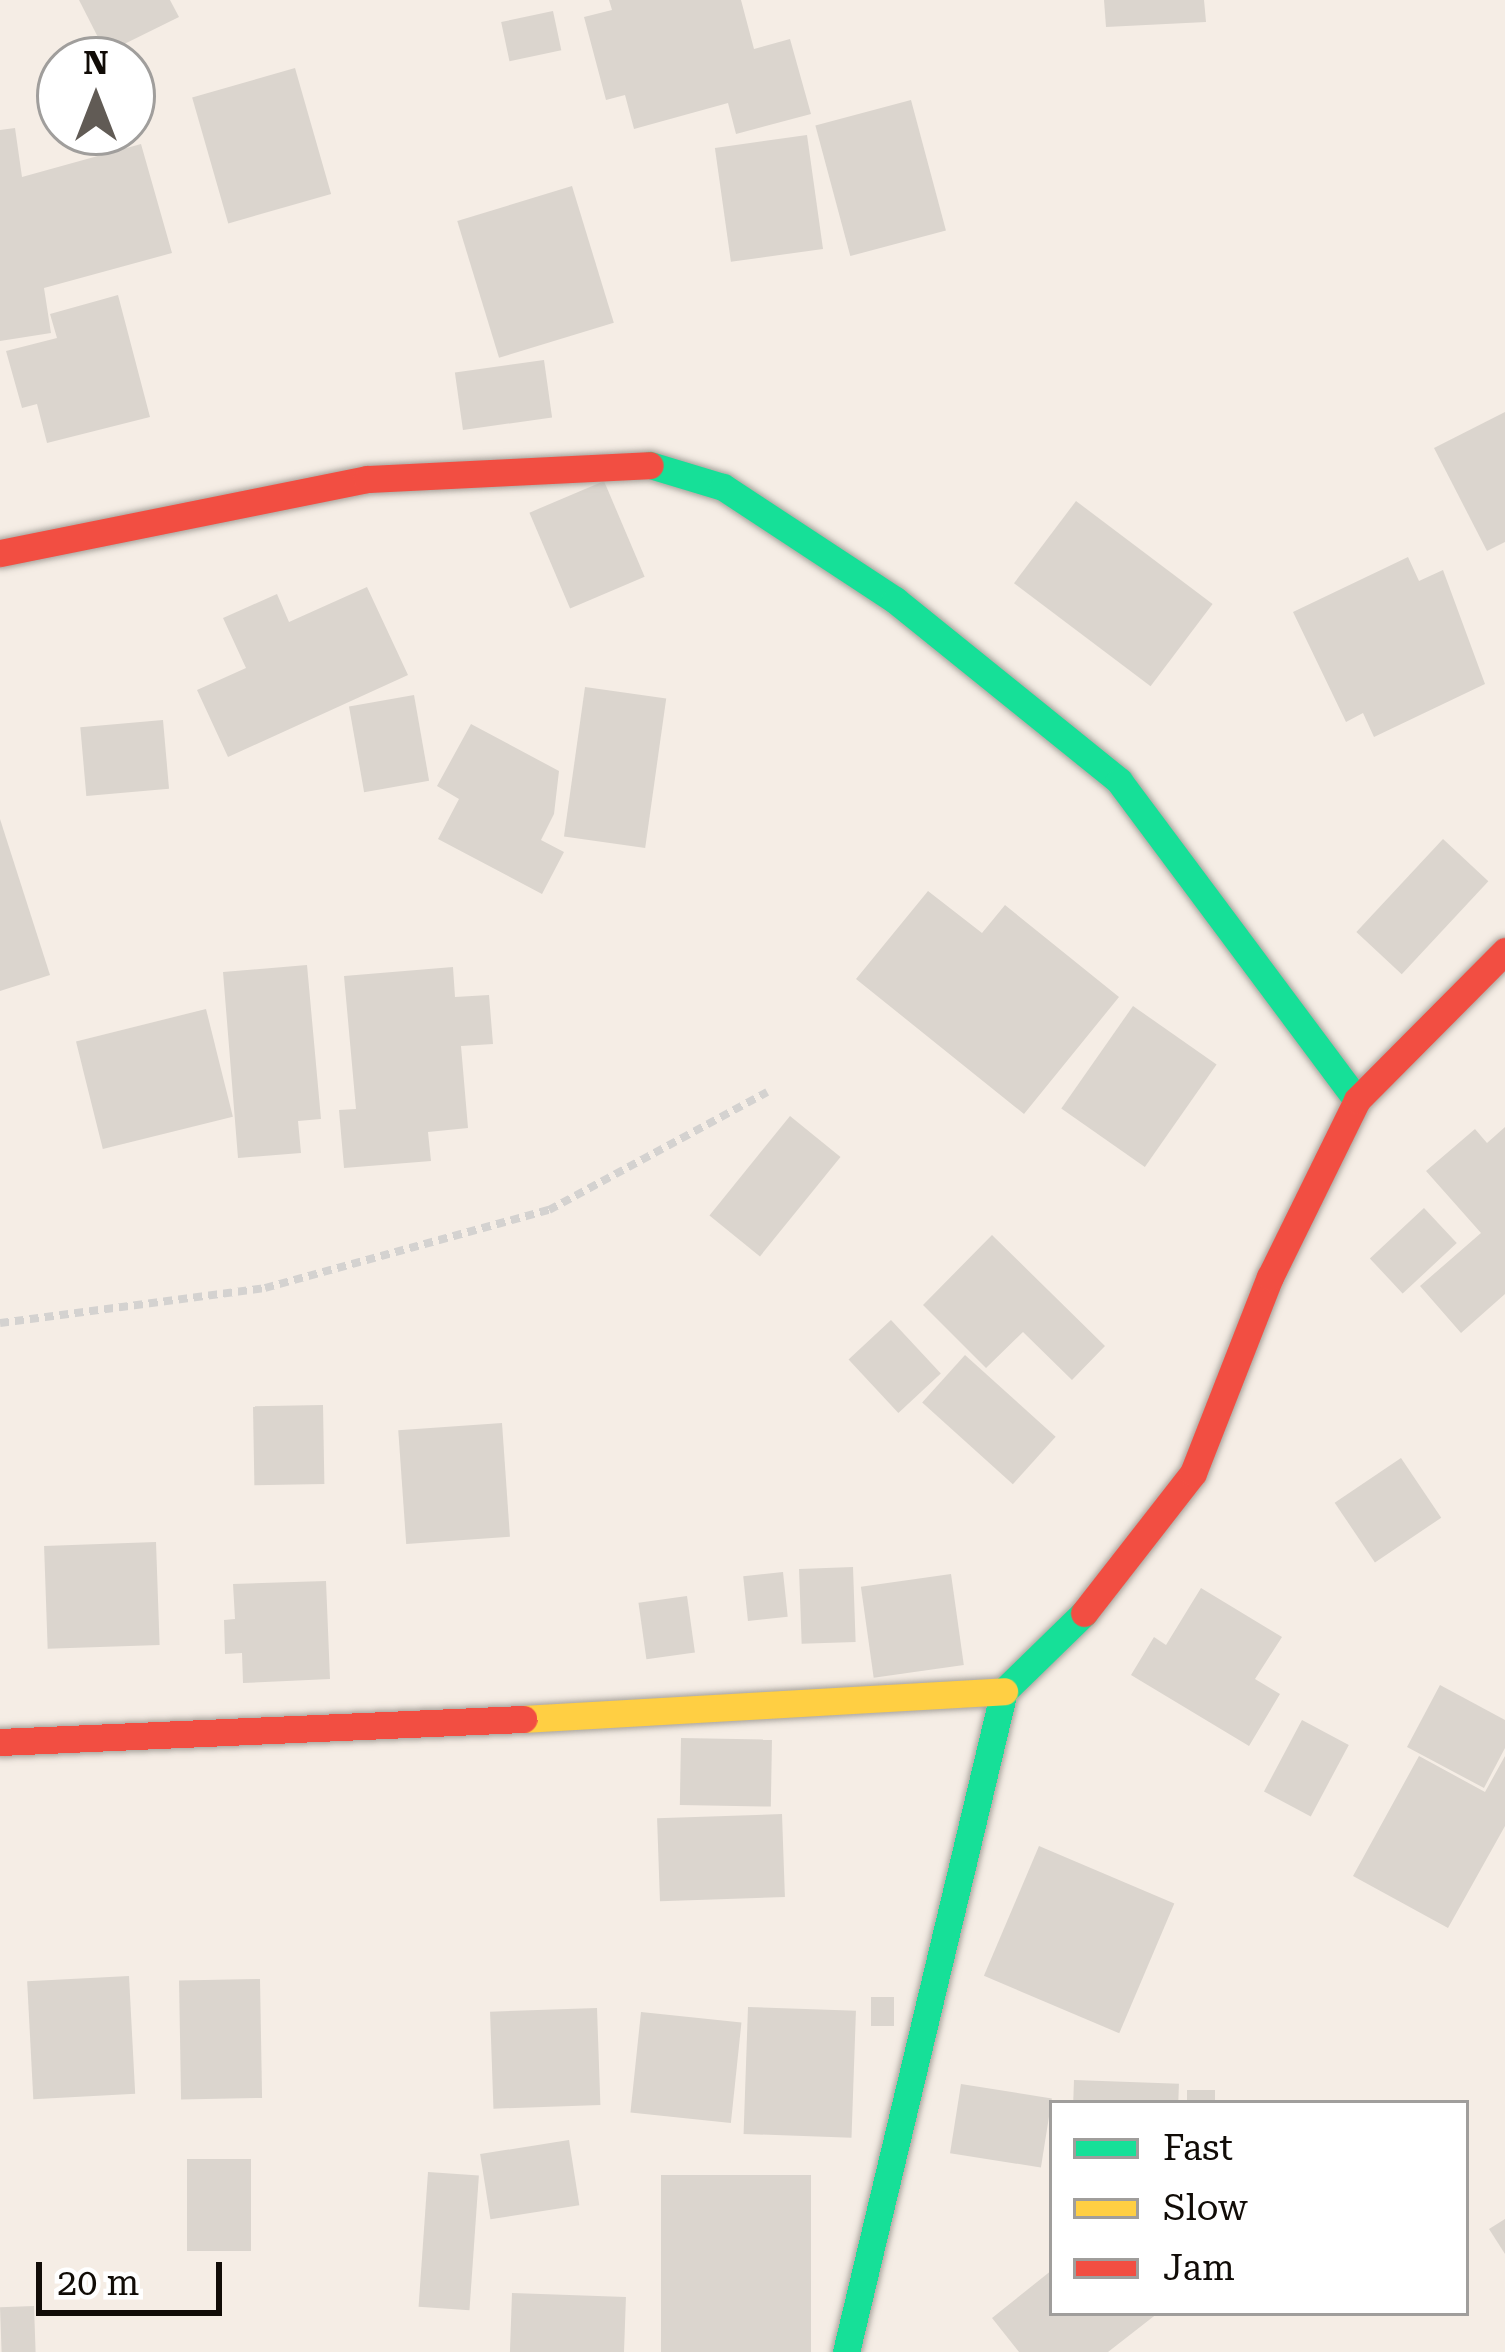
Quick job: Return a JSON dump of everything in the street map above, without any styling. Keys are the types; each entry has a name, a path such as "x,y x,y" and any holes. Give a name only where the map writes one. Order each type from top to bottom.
{"street":[{"path":"0,553 439,472 655,465 722,488 895,601 1119,781 1357,1100"},
{"path":"846,2352 1004,1691 1109,1589 1193,1473 1270,1277 1357,1100 1505,951"},
{"path":"0,1742 1004,1691"}],"path":[{"path":"0,1323 265,1288 549,1210 767,1092"}],"building":[{"path":"79,0 170,0 179,17 140,36 97,36"},
{"path":"609,0 741,0 754,49 790,39 811,114 736,134 728,103 634,129 625,95 606,100 584,17 612,10"},
{"path":"1104,0 1204,0 1206,22 1106,27"},
{"path":"553,11 561,50 509,61 501,22"},
{"path":"295,68 331,194 228,223 192,97"},
{"path":"911,100 946,230 850,256 815,126"},
{"path":"15,128 22,177 98,156 144,156 172,253 44,288 51,333 0,341 0,130"},
{"path":"807,135 823,249 731,262 715,148"},
{"path":"572,186 614,323 499,358 457,221"},
{"path":"118,295 150,417 47,443 37,404 22,408 6,351 57,338 50,314"},
{"path":"544,360 552,417 463,430 455,373"},
{"path":"1505,412 1505,542 1487,551 1434,448"},
{"path":"604,481 645,577 570,608 529,513"},
{"path":"1076,501 1213,604 1151,686 1014,583"},
{"path":"1408,557 1419,581 1443,570 1485,684 1374,737 1363,713 1346,722 1293,612"},
{"path":"367,587 408,675 228,757 197,690 246,668 223,618 277,594 289,622"},
{"path":"585,687 666,698 645,848 564,837"},
{"path":"414,695 429,781 364,792 349,706"},
{"path":"163,720 169,789 86,796 80,727"},
{"path":"471,724 559,771 554,814 541,840 564,852 542,894 438,839 459,799 437,786"},
{"path":"0,819 50,975 0,991"},
{"path":"1443,839 1488,881 1402,974 1356,932"},
{"path":"928,891 982,933 1005,905 1119,997 1024,1114 856,979"},
{"path":"307,965 321,1119 298,1121 301,1153 238,1158 223,972"},
{"path":"453,967 455,997 489,995 493,1044 461,1046 468,1128 428,1132 431,1161 344,1168 339,1110 356,1109 344,976"},
{"path":"1133,1006 1217,1065 1145,1167 1061,1108"},
{"path":"206,1009 233,1117 103,1149 76,1041"},
{"path":"790,1116 841,1157 760,1256 709,1215"},
{"path":"1505,1127 1505,1294 1461,1333 1420,1286 1481,1233 1426,1171 1475,1129 1487,1143"},
{"path":"1424,1208 1457,1243 1403,1294 1370,1258"},
{"path":"992,1235 1105,1346 1072,1380 1023,1332 986,1368 923,1305"},
{"path":"891,1320 941,1373 898,1413 849,1360"},
{"path":"965,1355 1056,1437 1013,1484 922,1403"},
{"path":"323,1405 324,1484 254,1485 253,1406"},
{"path":"502,1423 510,1537 406,1544 398,1430"},
{"path":"1401,1458 1441,1518 1375,1562 1335,1503"},
{"path":"156,1542 160,1645 48,1649 44,1546"},
{"path":"853,1567 856,1642 802,1644 799,1569"},
{"path":"783,1572 788,1617 748,1621 743,1576"},
{"path":"951,1574 964,1665 874,1678 861,1587"},
{"path":"326,1581 330,1679 243,1683 242,1653 225,1654 224,1620 235,1619 233,1584"},
{"path":"1201,1588 1282,1637 1255,1679 1280,1694 1249,1746 1131,1675 1154,1637 1166,1645"},
{"path":"687,1596 695,1652 646,1659 638,1603"},
{"path":"1440,1685 1505,1720 1505,1748 1484,1788 1407,1747"},
{"path":"1302,1720 1349,1745 1311,1816 1264,1792"},
{"path":"681,1738 772,1740 771,1807 680,1805"},
{"path":"1419,1756 1485,1792 1505,1756 1505,1826 1448,1928 1353,1876"},
{"path":"782,1814 785,1897 660,1901 657,1818"},
{"path":"1039,1846 1174,1903 1119,2033 984,1976"},
{"path":"129,1976 135,2094 33,2099 27,1981"},
{"path":"260,1979 262,2098 181,2099 179,1980"},
{"path":"871,1997 894,1997 894,2026 871,2026"},
{"path":"748,2007 856,2011 852,2138 744,2134"},
{"path":"597,2008 600,2105 493,2109 490,2012"},
{"path":"641,2012 741,2023 731,2123 630,2112"},
{"path":"1074,2080 1179,2084 1178,2100 1073,2100"},
{"path":"961,2084 1052,2098 1041,2168 950,2153"},
{"path":"1187,2090 1215,2090 1215,2100 1187,2100"},
{"path":"569,2140 579,2205 490,2219 480,2154"},
{"path":"187,2159 251,2159 251,2251 187,2251"},
{"path":"428,2172 479,2176 469,2310 419,2307"},
{"path":"661,2175 811,2175 811,2352 661,2352"},
{"path":"1505,2219 1505,2254 1489,2229"},
{"path":"1049,2272 1049,2316 1154,2316 1108,2352 1019,2352 992,2318"},
{"path":"512,2293 626,2297 624,2352 510,2352"},
{"path":"34,2306 36,2352 2,2352 0,2307"}],"traffic: fast":[{"path":"650,465 723,487 895,600 1119,781 1357,1100"},
{"path":"846,2352 1004,1691 1084,1613"}],"traffic: slow":[{"path":"523,1719 1004,1691"}],"traffic: jam":[{"path":"0,553 367,479 650,465"},
{"path":"1084,1613 1193,1473 1270,1277 1357,1100 1505,951"},
{"path":"0,1742 523,1719"}]}
